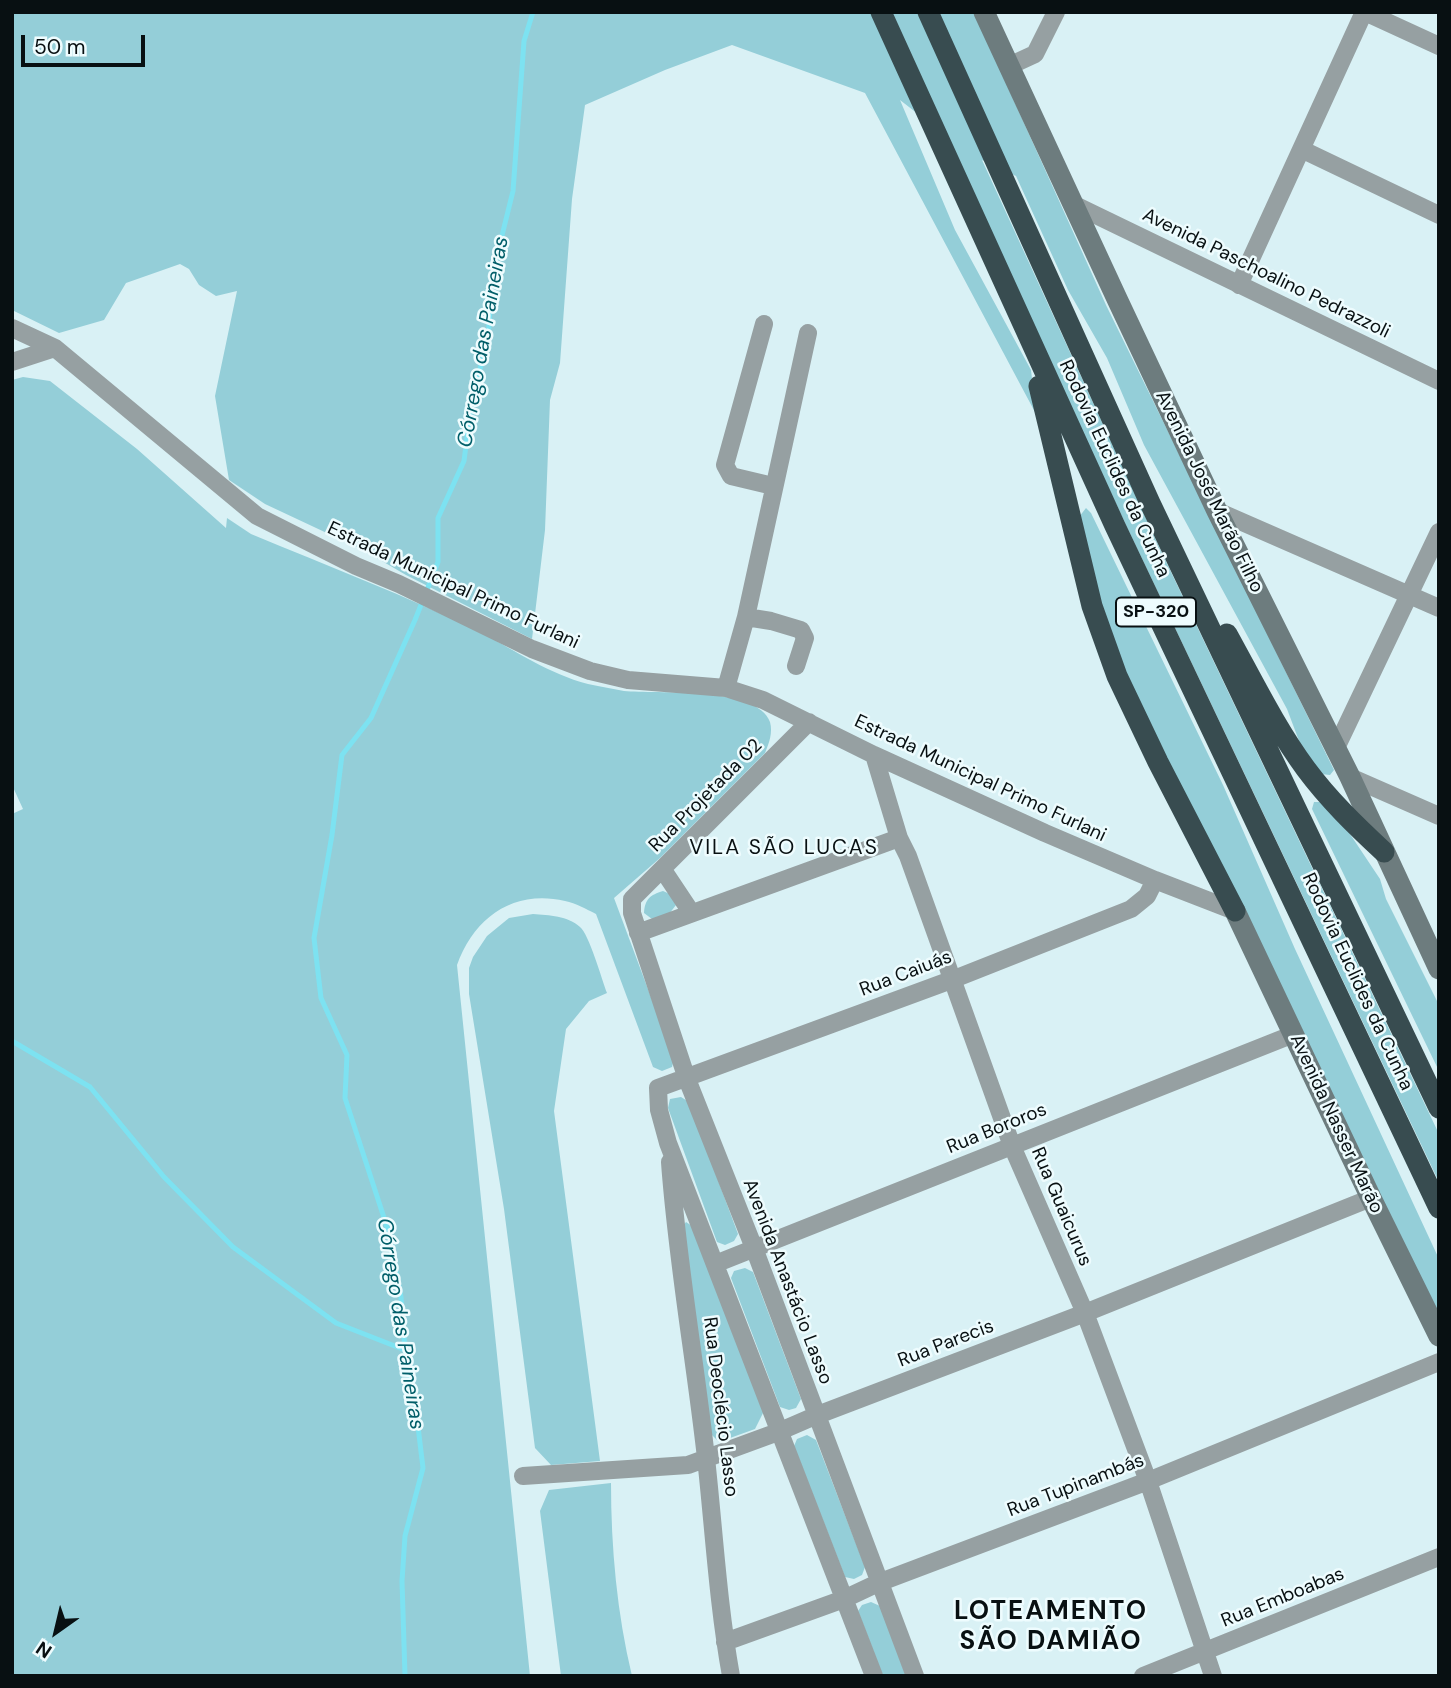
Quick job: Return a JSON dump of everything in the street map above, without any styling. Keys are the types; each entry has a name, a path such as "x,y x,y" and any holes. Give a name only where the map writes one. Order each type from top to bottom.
{"highway":[{"name":"Rodovia Euclides da Cunha","path":"881,12 1115,526 1439,1208"},
{"name":"Rodovia Euclides da Cunha","path":"928,12 1168,541 1439,1108"},
{"path":"1020,320 1051,428 1092,606 1116,676 1157,762 1235,911"},
{"path":"1168,541 1215,613 1281,731 1307,769 1343,813 1384,852"}],"main road":[{"name":"Avenida José Marão Filho","path":"984,12 1217,510 1350,777 1439,969"},
{"name":"Avenida Nasser Marão","path":"1235,911 1439,1336"}],"street":[{"path":"1009,66 1035,54 1056,12"},
{"path":"1239,285 1364,12 1439,46"},
{"path":"1303,150 1439,215"},
{"name":"Avenida Paschoalino Pedrazzoli","path":"1075,205 1439,381"},
{"path":"764,324 726,464 731,476 773,486"},
{"name":"Estrada Municipal Primo Furlani","path":"12,328 55,348 257,516 356,566 533,649 590,671 628,680 726,688 763,700 874,755 1045,833 1235,911"},
{"path":"726,688 746,617 808,333"},
{"path":"12,362 55,348"},
{"path":"1217,510 1439,608"},
{"path":"1335,750 1439,532"},
{"path":"746,617 771,621 801,631 804,638 796,666"},
{"name":"Rua Projetada 02","path":"632,899 809,722"},
{"name":"Rua Guaicurus","path":"874,755 899,838 954,979 1012,1146 1084,1313 1148,1481 1213,1676"},
{"path":"1350,777 1439,817"},
{"path":"638,933 899,838"},
{"path":"663,870 691,912"},
{"name":"Rua Caiuás","path":"668,1143 659,1110 658,1088 954,979 1131,909 1147,896 1155,880"},
{"name":"Avenida Anastácio Lasso","path":"632,899 632,912 638,933 687,1079 754,1248 915,1676"},
{"name":"Rua Bororos","path":"715,1264 1294,1034"},
{"path":"668,1143 874,1676"},
{"name":"Rua Deoclécio Lasso","path":"668,1143 674,1219 706,1457 725,1642 731,1676"},
{"name":"Rua Parecis","path":"523,1476 688,1465 1084,1313 1371,1198"},
{"name":"Rua Tupinambás","path":"725,1642 844,1599 878,1583 1148,1481 1439,1362"},
{"name":"Rua Emboabas","path":"1143,1676 1439,1557"}],"shaded area":[{"path":"12,12 974,12 1106,305 1334,770 1330,775 1321,774 1307,762 1287,709 1144,445 1107,358 1068,290 1016,176 982,160 1161,551 1439,1134 1439,1182 1124,521 945,135 900,100 955,230 1031,370 1036,414 865,93 732,45 665,70 585,105 572,199 560,363 550,400 545,530 532,639 363,550 265,504 229,480 215,396 237,291 216,296 199,285 189,269 180,264 126,283 104,320 59,333 12,310"},
{"path":"23,377 50,381 137,449 226,528 227,518 251,534 425,606 574,680 624,691 727,697 762,710 770,722 771,734 765,753 660,858 614,898 674,1059 672,1067 662,1071 653,1067 596,914 581,906 546,898 512,904 498,911 474,933 457,965 530,1676 12,1676 12,814 23,809 12,785 12,380"},
{"path":"1086,508 1091,513 1223,785 1295,949 1439,1259 1439,1315 1164,762 1108,630 1079,517"},
{"path":"1314,802 1324,802 1334,810 1380,879 1386,899 1439,1005 1439,1071 1312,809"},
{"path":"663,891 672,895 676,905 669,914 652,919 644,913 647,901"},
{"path":"533,914 564,918 584,931 607,993 589,1001 566,1029 554,1111 600,1461 551,1465 535,1448 504,1209 469,994 469,968 487,936 509,918"},
{"path":"681,1097 689,1102 738,1234 734,1241 725,1245 717,1242 668,1108 670,1099"},
{"path":"686,1222 692,1226 764,1411 755,1429 719,1442 709,1432 683,1226"},
{"path":"745,1268 753,1272 801,1399 796,1408 789,1410 780,1407 731,1278 734,1271"},
{"path":"807,1435 816,1440 865,1567 862,1575 854,1579 845,1577 794,1446 797,1439"},
{"path":"611,1483 616,1580 632,1676 561,1676 540,1511 549,1490"},
{"path":"871,1602 880,1606 906,1676 883,1676 858,1611 862,1605"}],"waterway":[{"name":"Córrego das Paineiras","path":"405,1676 402,1581 405,1536 423,1468 416,1410 405,1350 401,1297 388,1230 345,1098 347,1055 321,998 314,938 332,835 342,755 371,718 415,620 438,562 438,518 464,461 472,398 488,340 492,276 513,191 524,41 533,12"},
{"path":"12,1041 90,1087 164,1177 233,1247 336,1323 405,1350"}],"district":[{"name":"VILA SÃO LUCAS","path":"784,848"},
{"name":"LOTEAMENTO SÃO DAMIÃO","path":"1051,1627"}]}
